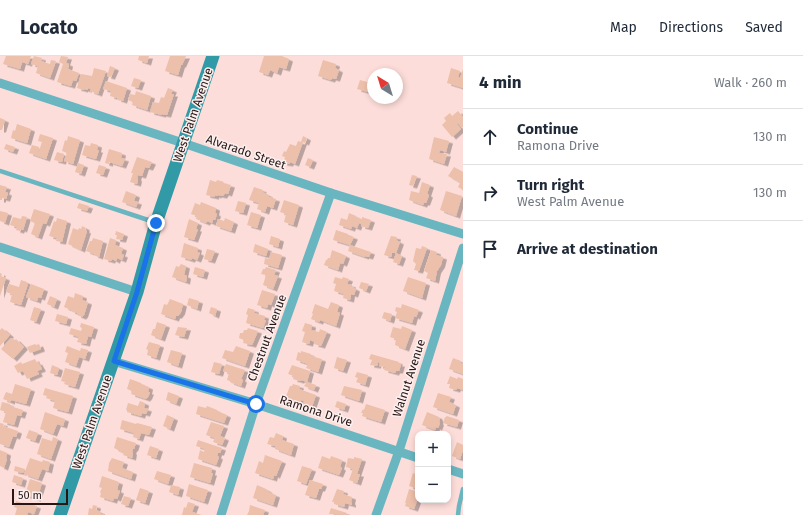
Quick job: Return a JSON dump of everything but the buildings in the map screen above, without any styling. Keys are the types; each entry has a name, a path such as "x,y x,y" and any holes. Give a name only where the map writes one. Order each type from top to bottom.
{"street":[{"name":"West Palm Avenue","path":"60,515 137,292 156,223 213,56"},
{"name":"Alvarado Street","path":"0,83 331,193 463,234"},
{"name":"Chestnut Avenue","path":"221,515 256,404 331,193"},
{"path":"0,247 137,292"},
{"name":"Walnut Avenue","path":"376,515 399,451 463,248"},
{"name":"Ramona Drive","path":"114,361 256,404 415,457"},
{"path":"451,470 463,474"}],"lane":[{"path":"0,172 156,223"},
{"path":"458,515 463,489"}],"route":[{"path":"156,223 137,292 114,361 256,404"}]}
